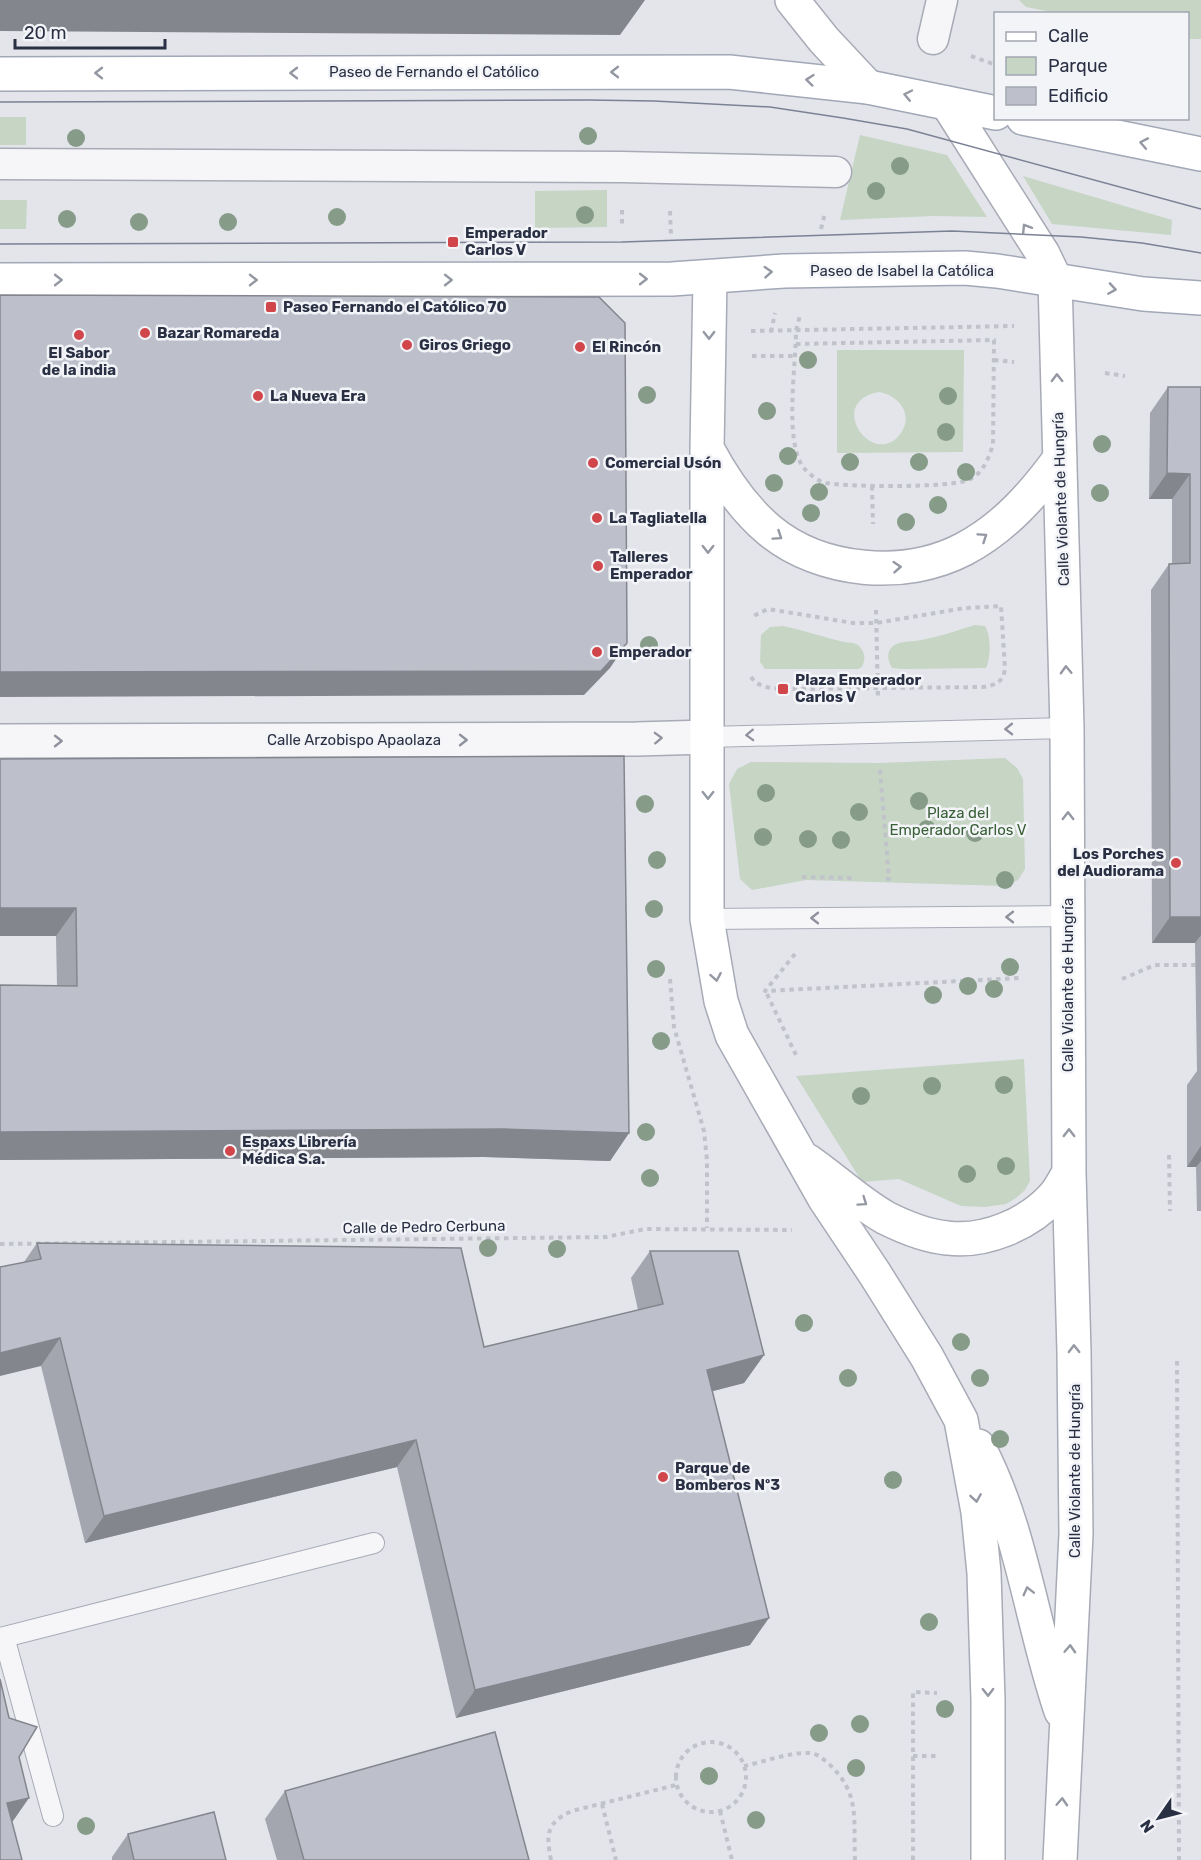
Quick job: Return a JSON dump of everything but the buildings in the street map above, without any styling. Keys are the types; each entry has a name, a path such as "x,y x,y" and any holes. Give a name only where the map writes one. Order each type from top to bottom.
{"main road":[{"path":"792,0 824,40 868,87 994,113"},
{"name":"Paseo de Fernando el Católico","path":"0,74 672,71 729,72 868,87"},
{"name":"Calle Violante de Hungría","path":"947,103 1043,254 1054,279 1067,728 1069,1173 1075,1364 1076,1534 1060,1860"},
{"path":"1033,120 1201,154"},
{"name":"Paseo de Isabel la Católica","path":"710,277 784,271 965,268 1054,279 1143,294 1201,298"},
{"path":"0,280 710,277 707,449 707,919 721,1001 732,1035 825,1199 922,1348 961,1420 990,1467 1005,1504 1047,1671 1066,1728"},
{"path":"707,449 736,496 770,531 794,547 820,558 840,564 874,568 924,563 967,548 993,530 1028,499 1060,458"},
{"path":"800,1154 885,1217 918,1232 947,1239 973,1238 999,1232 1017,1224 1041,1209 1055,1195 1069,1173"},
{"path":"961,1420 978,1512 984,1585 988,1700 988,1860"}],"street":[{"path":"933,39 942,0"},
{"path":"0,164 622,167 836,172"},
{"name":"Calle Arzobispo Apaolaza","path":"0,741 708,737"}],"lane":[{"path":"708,737 1067,728"},
{"path":"707,919 1068,916"},
{"path":"53,1816 2,1638 374,1543"}],"path":[{"path":"709,328 771,332 1056,324"},
{"path":"771,332 772,327"},
{"path":"796,331 792,433 795,451 804,467 814,478 825,483 872,486 956,483 970,480 989,459 993,444 994,340 796,344"},
{"path":"751,356 796,356"},
{"path":"994,360 1014,363"},
{"path":"1105,373 1125,376"},
{"path":"872,486 873,533"},
{"path":"875,600 878,707"},
{"path":"746,620 768,609 853,623 876,623 965,608 1001,606 1005,669 1004,677 1000,682 983,687 768,688 758,684 748,673"},
{"path":"878,879 889,879 880,763"},
{"path":"802,878 856,878"},
{"path":"765,991 795,954"},
{"path":"1122,979 1155,965 1201,965"},
{"path":"765,991 1020,978"},
{"path":"765,991 801,1065"},
{"path":"1169,1155 1170,1211"},
{"name":"Calle de Pedro Cerbuna","path":"0,1244 606,1237 645,1229 676,1228 777,1228 847,1233"},
{"path":"1177,1361 1179,1860"},
{"path":"913,1860 913,1692 937,1693"},
{"path":"712,1742 732,1749 740,1757 744,1766 746,1778 739,1799 731,1807 720,1811 701,1812 692,1808 680,1794 676,1785 677,1764 692,1748 702,1743 712,1742"},
{"path":"744,1766 802,1753 812,1753 822,1758 843,1780 851,1794 854,1805 855,1860"},
{"path":"913,1756 938,1756"},
{"path":"551,1860 549,1831 554,1822 572,1811 676,1785"},
{"path":"602,1804 616,1860"},
{"path":"720,1811 732,1860"}],"green space":[{"path":"1019,0 1201,0 1201,39 1189,39 1189,12 1051,12 1026,7"},
{"path":"0,117 26,117 26,145 0,145"},
{"path":"860,135 947,155 987,217 934,216 840,220"},
{"path":"1023,176 1172,220 1171,235 1052,224"},
{"path":"607,190 607,227 535,228 535,191"},
{"path":"0,200 27,200 26,229 0,229"},
{"path":"837,350 964,350 963,452 837,453","holes":["879,392 886,394 902,406 905,412 905,426 890,443 878,444 868,439 859,430 855,419 855,408 863,398"]},
{"path":"975,625 985,626 988,635 989,653 986,668 892,668 888,657 889,652 897,644 930,638"},
{"path":"783,626 858,645 864,655 862,667 858,669 765,669 760,662 761,635 770,627"},
{"name":"Plaza del Emperador Carlos V","path":"1005,758 1017,768 1023,779 1025,869 1018,880 1005,886 806,880 752,890 740,879 729,784 737,769 751,762 880,763"},
{"path":"1024,1059 1030,1181 1025,1190 1006,1204 985,1207 961,1206 899,1179 862,1182 796,1076"}],"tram line":[{"path":"0,102 588,100 770,107 907,129 1201,209"},
{"path":"0,244 622,242 952,231 1081,237 1142,243 1201,253"}],"place":[{"name":"Emperador Carlos V","path":"453,242"},
{"name":"Paseo Fernando el Católico 70","path":"271,307"},
{"name":"Bazar Romareda","path":"145,333"},
{"name":"El Sabor de la india","path":"79,335"},
{"name":"Giros Griego","path":"407,345"},
{"name":"El Rincón","path":"580,347"},
{"name":"La Nueva Era","path":"258,396"},
{"name":"Comercial Usón","path":"593,463"},
{"name":"La Tagliatella","path":"597,518"},
{"name":"Talleres Emperador","path":"598,566"},
{"name":"Emperador","path":"597,652"},
{"name":"Plaza Emperador Carlos V","path":"783,689"},
{"name":"Los Porches del Audiorama","path":"1176,863"},
{"name":"Espaxs Librería Médica S.a.","path":"230,1151"},
{"name":"Parque de Bomberos Nº3","path":"663,1477"}]}
